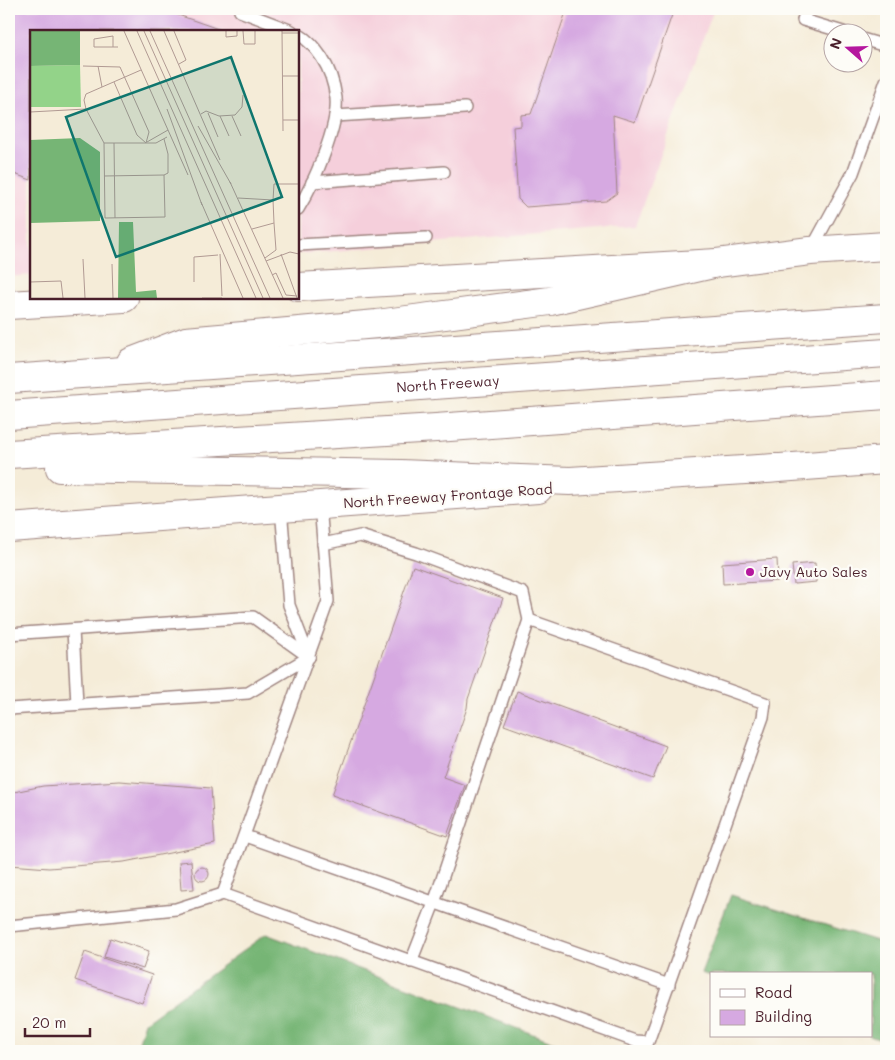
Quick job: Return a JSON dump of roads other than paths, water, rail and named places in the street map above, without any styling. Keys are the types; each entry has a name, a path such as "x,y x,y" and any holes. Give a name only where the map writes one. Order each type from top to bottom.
{"main road":[{"path":"299,287 716,263 810,251 886,246"},
{"path":"104,372 186,341 377,324 550,301 716,263"},
{"path":"9,306 110,299"},
{"path":"9,379 886,318"},
{"name":"North Freeway","path":"9,415 886,352"},
{"path":"9,454 436,428 886,394"},
{"name":"North Freeway Frontage Road","path":"9,528 582,486 886,460"},
{"path":"9,467 402,474 570,481 776,468"}],"lane":[{"path":"807,9 803,20 822,26"},
{"path":"240,11 289,30"},
{"path":"299,35 319,53 328,67 336,99 335,116 323,155 299,207"},
{"path":"872,42 886,46"},
{"path":"810,251 853,173 886,81"},
{"path":"335,116 465,108"},
{"path":"312,182 444,172"},
{"path":"299,245 426,238"},
{"path":"224,894 328,601 320,505"},
{"path":"281,508 289,605 309,657"},
{"path":"323,544 360,536 416,553 523,594 529,620 434,903 411,962"},
{"path":"9,634 253,617 309,657"},
{"path":"9,926 176,909 224,894 635,1041 648,1042 763,716 765,703 529,620"},
{"path":"73,630 77,704"},
{"path":"9,709 248,693 309,657"},
{"path":"245,836 669,985"}],"place":[{"name":"Javy Auto Sales","path":"750,572"}]}
